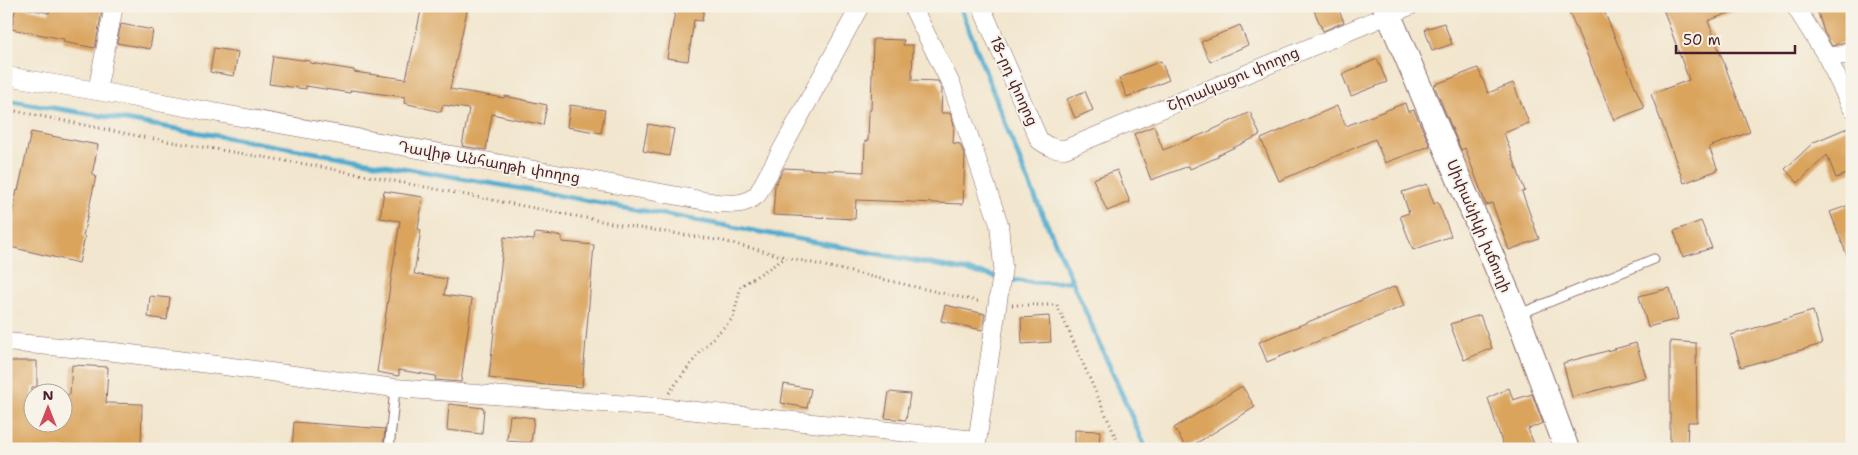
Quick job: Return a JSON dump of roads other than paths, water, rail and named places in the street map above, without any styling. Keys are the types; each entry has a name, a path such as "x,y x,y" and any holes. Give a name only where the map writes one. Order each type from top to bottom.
{"main road":[{"name":"Սիփանիկի խճուղի","path":"1394,9 1517,315 1567,449"}],"street":[{"path":"97,91 114,6"},
{"name":"Դավիթ Անհաղթի փողոց","path":"6,76 717,203 738,204 748,202 757,195 860,6"},
{"path":"6,342 172,359 395,388 658,408 976,444 1003,267 999,224 952,86 912,6"},
{"name":"18-րդ փողոց","path":"981,6 1039,140 1046,146 1055,149"},
{"path":"1795,6 1827,57 1852,108"},
{"name":"Շիրակացու փողոց","path":"1055,149 1065,149 1394,9"},
{"path":"1827,57 1852,54"}],"lane":[{"path":"1517,315 1654,259"},
{"path":"389,449 395,388"}],"waterway":[{"path":"960,6 1025,174 1146,449"},
{"path":"6,100 621,206 1011,280 1040,283 1072,281"}]}
